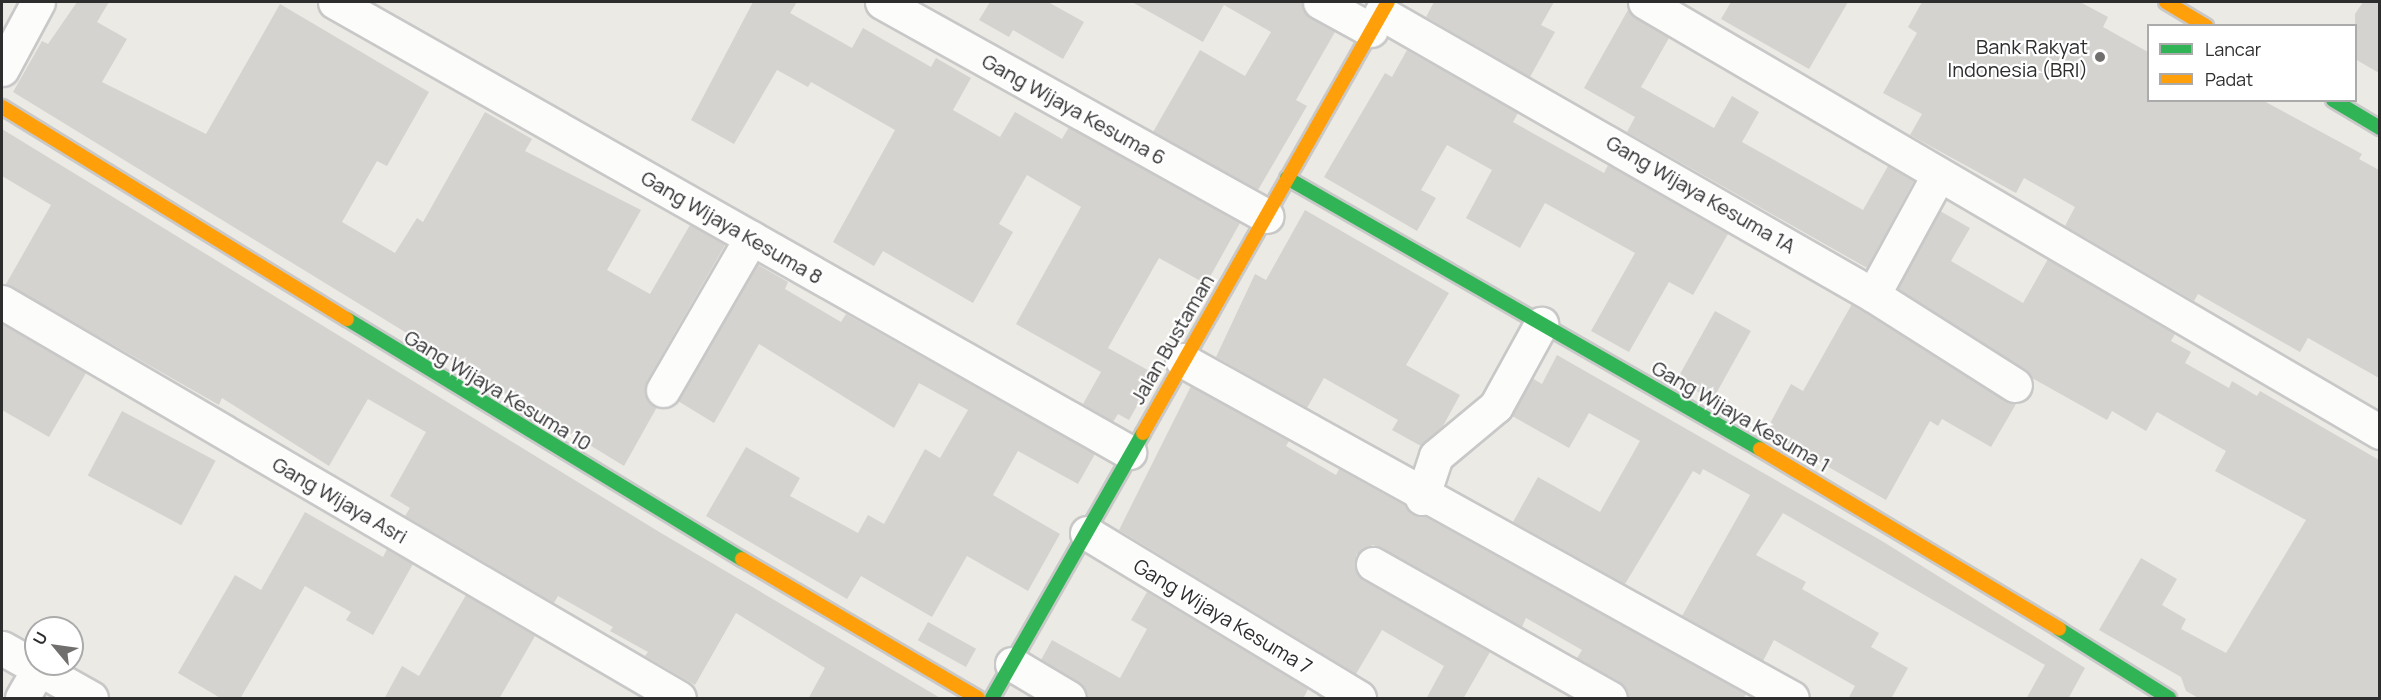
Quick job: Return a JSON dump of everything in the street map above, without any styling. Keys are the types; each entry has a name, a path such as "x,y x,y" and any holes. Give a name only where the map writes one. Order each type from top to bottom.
{"main road":[{"path":"2166,2 2203,24"},
{"name":"Jalan Bustaman","path":"992,699 1088,533 1129,452 1380,15"},
{"path":"2336,102 2379,128"},
{"name":"Gang Wijaya Kesuma 10","path":"2,107 661,511 978,699"},
{"name":"Gang Wijaya Kesuma 1","path":"1287,178 1892,525 2169,699"}],"street":[{"path":"2,69 12,24 38,2"},
{"name":"Gang Wijaya Kesuma 8","path":"335,2 1129,452"},
{"name":"Gang Wijaya Kesuma 6","path":"882,2 1266,216"},
{"name":"Gang Wijaya Kesuma 1A","path":"1320,2 1380,15 1873,295 2014,385"},
{"path":"1645,2 1938,176 2379,432"},
{"path":"1873,295 1938,176"},
{"path":"663,390 751,238"},
{"name":"Gang Wijaya Asri","path":"2,302 679,699"},
{"path":"1422,498 1436,456 1496,406 1541,324"},
{"path":"1182,360 1422,498 1792,699"},
{"name":"Gang Wijaya Kesuma 7","path":"1088,533 1359,699"},
{"path":"1373,564 1610,699"},
{"path":"2,648 24,660"},
{"path":"1012,664 1069,699"},
{"path":"22,699 35,676"},
{"path":"51,676 91,699"}],"building":[{"path":"77,2 109,2 97,22 127,39 102,82 206,134 280,4 429,92 387,166 377,161 342,222 395,253 417,218 423,222 485,112 532,139 525,151 641,210 607,270 650,294 690,225 725,245 647,381 647,399 657,407 624,466 13,92 42,41 48,44"},
{"path":"753,2 797,2 790,13 852,48 863,28 931,67 936,58 971,78 953,110 1000,137 1015,112 1062,139 1069,127 1240,223 1206,284 1159,258 1108,348 1155,374 1129,420 1118,414 1113,422 1083,404 1101,372 1016,324 1081,207 1027,175 999,224 1013,232 973,303 883,251 874,266 833,242 895,130 811,82 808,87 777,70 734,144 691,120"},
{"path":"990,2 1048,2 1084,22 1063,59 1013,30 1009,37 979,20"},
{"path":"1132,2 1301,2 1311,18 1335,32 1296,100 1307,106 1258,190 1153,132 1200,50 1245,76 1271,32 1224,5 1203,42"},
{"path":"1434,2 1554,2 1541,25 1555,32 1530,77 1426,17"},
{"path":"1731,2 1848,2 1809,69 1721,19"},
{"path":"1922,2 2080,2 2108,17 2103,27 2147,51 2147,102 2266,102 2362,154 2359,159 2379,170 2379,378 2308,338 2300,352 2198,294 2194,301 2065,226 2075,207 2024,178 2016,193 1910,135 1922,114 1883,93 1917,33 1908,27"},
{"path":"2363,2 2379,2 2379,73 2357,60 2355,14"},
{"path":"1628,10 1669,38 1641,87 1714,128 1732,96 1759,112 1742,142 1863,210 1888,166 1914,181 1867,268 1627,132 1635,117 1584,88"},
{"path":"1407,50 1518,113 1513,122 1604,173 1608,165 1728,234 1693,295 1669,282 1629,352 1591,331 1635,253 1545,203 1520,248 1466,218 1492,170 1447,145 1421,190 1436,198 1417,231 1324,177 1385,73 1392,77"},
{"path":"2,129 661,533 942,699 808,699 825,668 736,613 695,685 645,656 648,652 610,631 613,627 558,596 554,603 405,516 410,508 390,496 426,432 368,399 329,466 222,398 219,405 6,284 51,205 2,176"},
{"path":"1305,210 1449,293 1406,365 1460,395 1443,426 1421,446 1392,430 1398,420 1324,378 1307,408 1216,357 1255,274 1266,280"},
{"path":"1940,211 1970,228 1951,261 2023,303 2048,259 2175,334 2171,341 2191,352 2185,363 2229,388 2232,381 2257,396 2260,391 2379,460 2379,699 2200,699 2186,691 2181,677 2099,630 2141,558 2177,579 2162,605 2186,619 2181,629 2226,653 2306,520 2215,471 2226,451 2157,412 2146,431 2112,411 2107,420 2032,378 1898,289"},
{"path":"757,264 788,282 785,289 841,322 846,314 1095,454 1078,484 1018,451 993,495 1060,534 1028,591 967,556 932,617 861,576 847,599 706,516 746,447 800,478 790,496 858,533 868,515 884,524 925,449 940,458 968,410 919,383 894,428 759,344 714,423 678,401"},
{"path":"1852,304 2016,404 1991,447 1942,419 1938,426 1930,421 1886,500 1766,431 1791,384 1803,391"},
{"path":"1715,311 1751,331 1713,400 1677,380"},
{"path":"2,323 86,373 49,437 2,410"},
{"path":"1557,355 1882,541 2085,668 2068,699 2026,699 2045,665 1783,513 1756,555 1806,582 1802,589 1879,633 1871,647 1908,668 1891,699 1848,699 1855,686 1774,640 1763,661 1682,616 1750,495 1703,469 1700,475 1693,471 1625,584 1513,522 1538,477 1600,512 1640,441 1589,413 1569,448 1512,416 1532,378 1542,384"},
{"path":"1191,386 1289,441 1286,446 1336,475 1339,469 1746,694 1743,699 1629,699 1620,682 1577,658 1582,650 1526,618 1522,627 1373,545 1356,555 1357,573 1363,580 1490,652 1463,699 1426,699 1444,666 1382,630 1356,674 1119,530"},
{"path":"122,411 216,461 181,525 88,475"},
{"path":"305,512 383,557 387,549 413,564 373,635 346,620 351,612 305,586 240,699 222,699 178,673 235,575 261,590"},
{"path":"1147,592 1308,689 1303,699 1088,699 1079,682 1041,660 1052,640 1120,678 1147,629 1131,620"},
{"path":"466,595 535,636 499,699 384,699 402,666 419,676"},
{"path":"928,622 976,649 966,667 918,640"}],"traffic: fast":[{"path":"2336,102 2380,128"},
{"path":"1287,178 1760,449"},
{"path":"347,319 742,559"},
{"path":"992,698 1143,433"},
{"path":"2059,629 2169,698"}],"traffic: slow":[{"path":"1143,433 1388,2"},
{"path":"2166,2 2203,24"},
{"path":"2,107 347,319"},
{"path":"1760,449 2059,629"},
{"path":"742,559 978,698"}],"place":[{"name":"Bank Rakyat Indonesia (BRI)","path":"2100,57"}]}
